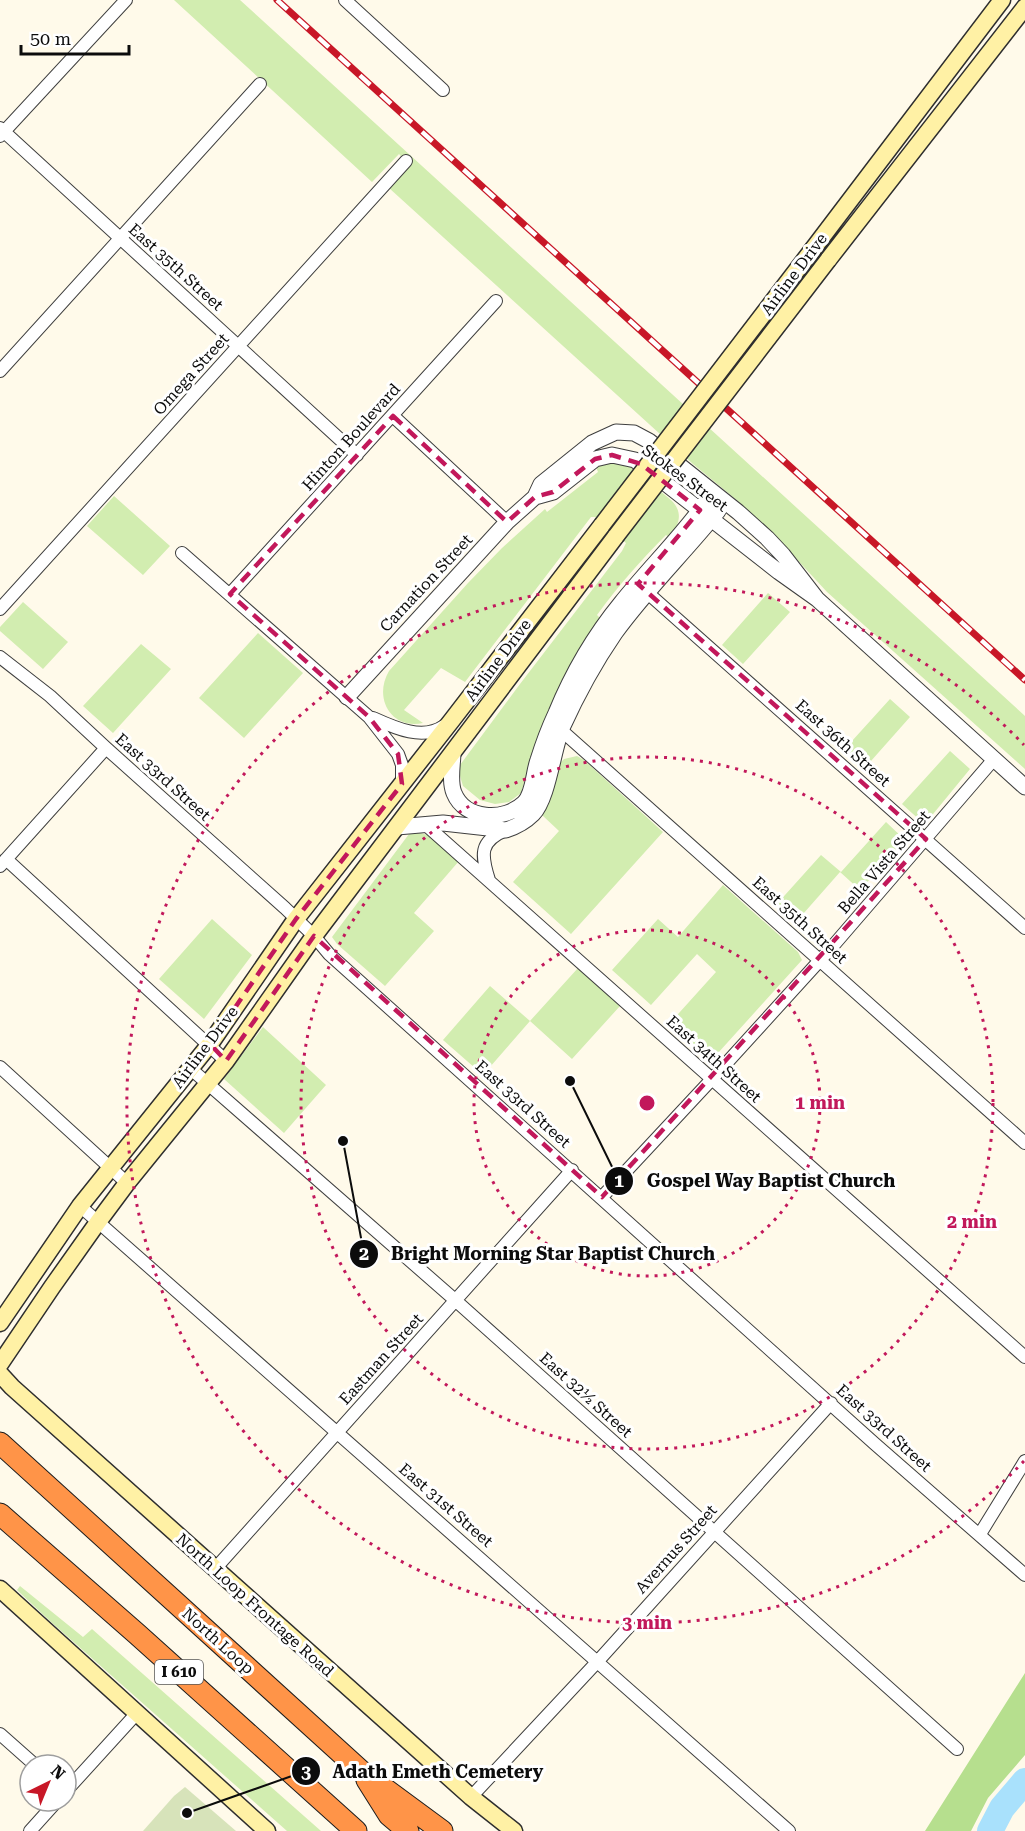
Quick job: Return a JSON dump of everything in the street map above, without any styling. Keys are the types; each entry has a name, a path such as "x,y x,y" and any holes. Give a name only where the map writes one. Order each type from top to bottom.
{"highway":[{"name":"North Loop","path":"4,1447 362,1772 442,1831"},
{"name":"I 610","path":"0,1514 356,1831"},
{"path":"362,1772 389,1815 408,1831"}],"main road":[{"name":"Airline Drive","path":"0,1323 80,1206 210,1044 296,919 602,525 1002,0"},
{"name":"Airline Drive","path":"0,1364 127,1183 226,1061 314,936 616,536 1025,7"},
{"name":"North Loop Frontage Road","path":"0,1374 12,1388 214,1570 471,1797 514,1831"},
{"path":"0,1589 267,1831"}],"street":[{"path":"1,132 126,0"},
{"path":"345,0 443,90"},
{"path":"0,371 260,84"},
{"name":"East 35th Street","path":"1,132 357,454"},
{"name":"Omega Street","path":"0,609 406,161"},
{"name":"Hinton Boulevard","path":"230,594 496,302"},
{"path":"393,416 507,522"},
{"name":"Stokes Street","path":"535,497 541,484 592,443 616,432 634,433 649,441 767,538 817,599"},
{"name":"Stokes Street","path":"535,497 553,492 601,456 620,456 641,464 778,572 817,599 1025,787"},
{"name":"Carnation Street","path":"347,697 507,522 535,497"},
{"path":"453,752 454,792 471,812 491,817 507,813 526,801 537,761 556,727 577,670 604,625 643,588 719,497"},
{"path":"182,553 369,717 398,754 402,765 402,784"},
{"name":"East 36th Street","path":"643,588 1025,928"},
{"name":"East 33rd Street","path":"0,657 50,696 296,919 329,954 831,1402 875,1444 1025,1575"},
{"path":"369,717 406,731 428,733 437,731 452,720"},
{"path":"489,881 483,861 484,851 494,835 533,815 542,800 556,727"},
{"name":"East 35th Street","path":"556,727 1025,1143"},
{"path":"106,748 3,862 210,1044 226,1061"},
{"name":"Bella Vista Street","path":"602,1197 820,960 994,759"},
{"path":"398,827 442,822 506,830"},
{"name":"East 34th Street","path":"426,825 1025,1357"},
{"path":"0,1067 127,1183"},
{"name":"East 32½ Street","path":"191,1069 455,1300 957,1749"},
{"name":"Eastman Street","path":"214,1570 572,1170"},
{"name":"East 31st Street","path":"80,1206 789,1831"},
{"name":"Avernus Street","path":"471,1797 598,1661 831,1402"},
{"path":"980,1534 1025,1461"},
{"path":"78,1778 137,1713"},
{"path":"0,1734 21,1753"},
{"path":"30,1831 46,1813"}],"highlighted area":[{"path":"393,416 507,522 535,497 553,492 595,459 612,455 641,464 700,510 638,584 926,839 602,1197 314,936 226,1061 210,1044 296,919 402,784 398,754 369,717 230,594"}],"green space":[{"path":"174,0 240,0 1025,716 1025,769 827,592 779,540 739,502 693,464 389,188 410,166 399,154 372,182"},
{"path":"611,461 631,467 671,500 678,509 678,523 670,538 666,535 621,584 597,615 601,619 528,769 521,793 509,802 495,804 480,800 463,786 460,765 626,543 595,517 591,517 465,682 441,668 404,710 423,723 402,722 394,717 384,701 385,681 389,671 502,548 545,509 547,512 598,472 596,467"},
{"path":"114,496 170,546 143,575 87,526"},
{"path":"768,593 790,612 743,664 722,645"},
{"path":"23,602 68,642 43,669 0,631 0,627"},
{"path":"258,633 303,673 244,738 199,698"},
{"path":"141,644 171,669 113,733 83,706"},
{"path":"890,699 910,717 863,770 842,752"},
{"path":"950,751 970,769 929,819 923,823 902,804"},
{"path":"577,756 663,832 571,934 513,882 559,831 542,815 549,803 559,764 564,759"},
{"path":"886,822 905,840 860,890 840,872 796,922 776,905 821,855 841,872"},
{"path":"420,833 432,836 459,861 414,913 434,931 385,986 332,937 409,834"},
{"path":"723,885 798,952 802,960 718,1053 711,1057 703,1053 670,1023 716,972 697,954 651,1005 612,970 658,919 678,937"},
{"path":"212,919 252,955 204,1019 159,979"},
{"path":"578,968 620,1006 572,1059 530,1021"},
{"path":"490,986 530,1021 483,1075 443,1040"},
{"path":"263,1027 326,1085 284,1133 224,1079"},
{"path":"20,1586 83,1637 92,1629 321,1831 287,1831 51,1622 17,1590"},
{"path":"1025,1673 1025,1755 988,1798 971,1831 925,1831"},
{"path":"185,1787 236,1831 143,1831"}],"waterway":[{"path":"990,1831 1002,1808 1025,1781"}],"railway":[{"path":"277,0 1025,680"}],"place":[{"name":"Gospel Way Baptist Church","path":"570,1081"},
{"name":"Bright Morning Star Baptist Church","path":"343,1141"},
{"name":"Adath Emeth Cemetery","path":"187,1813"}]}
